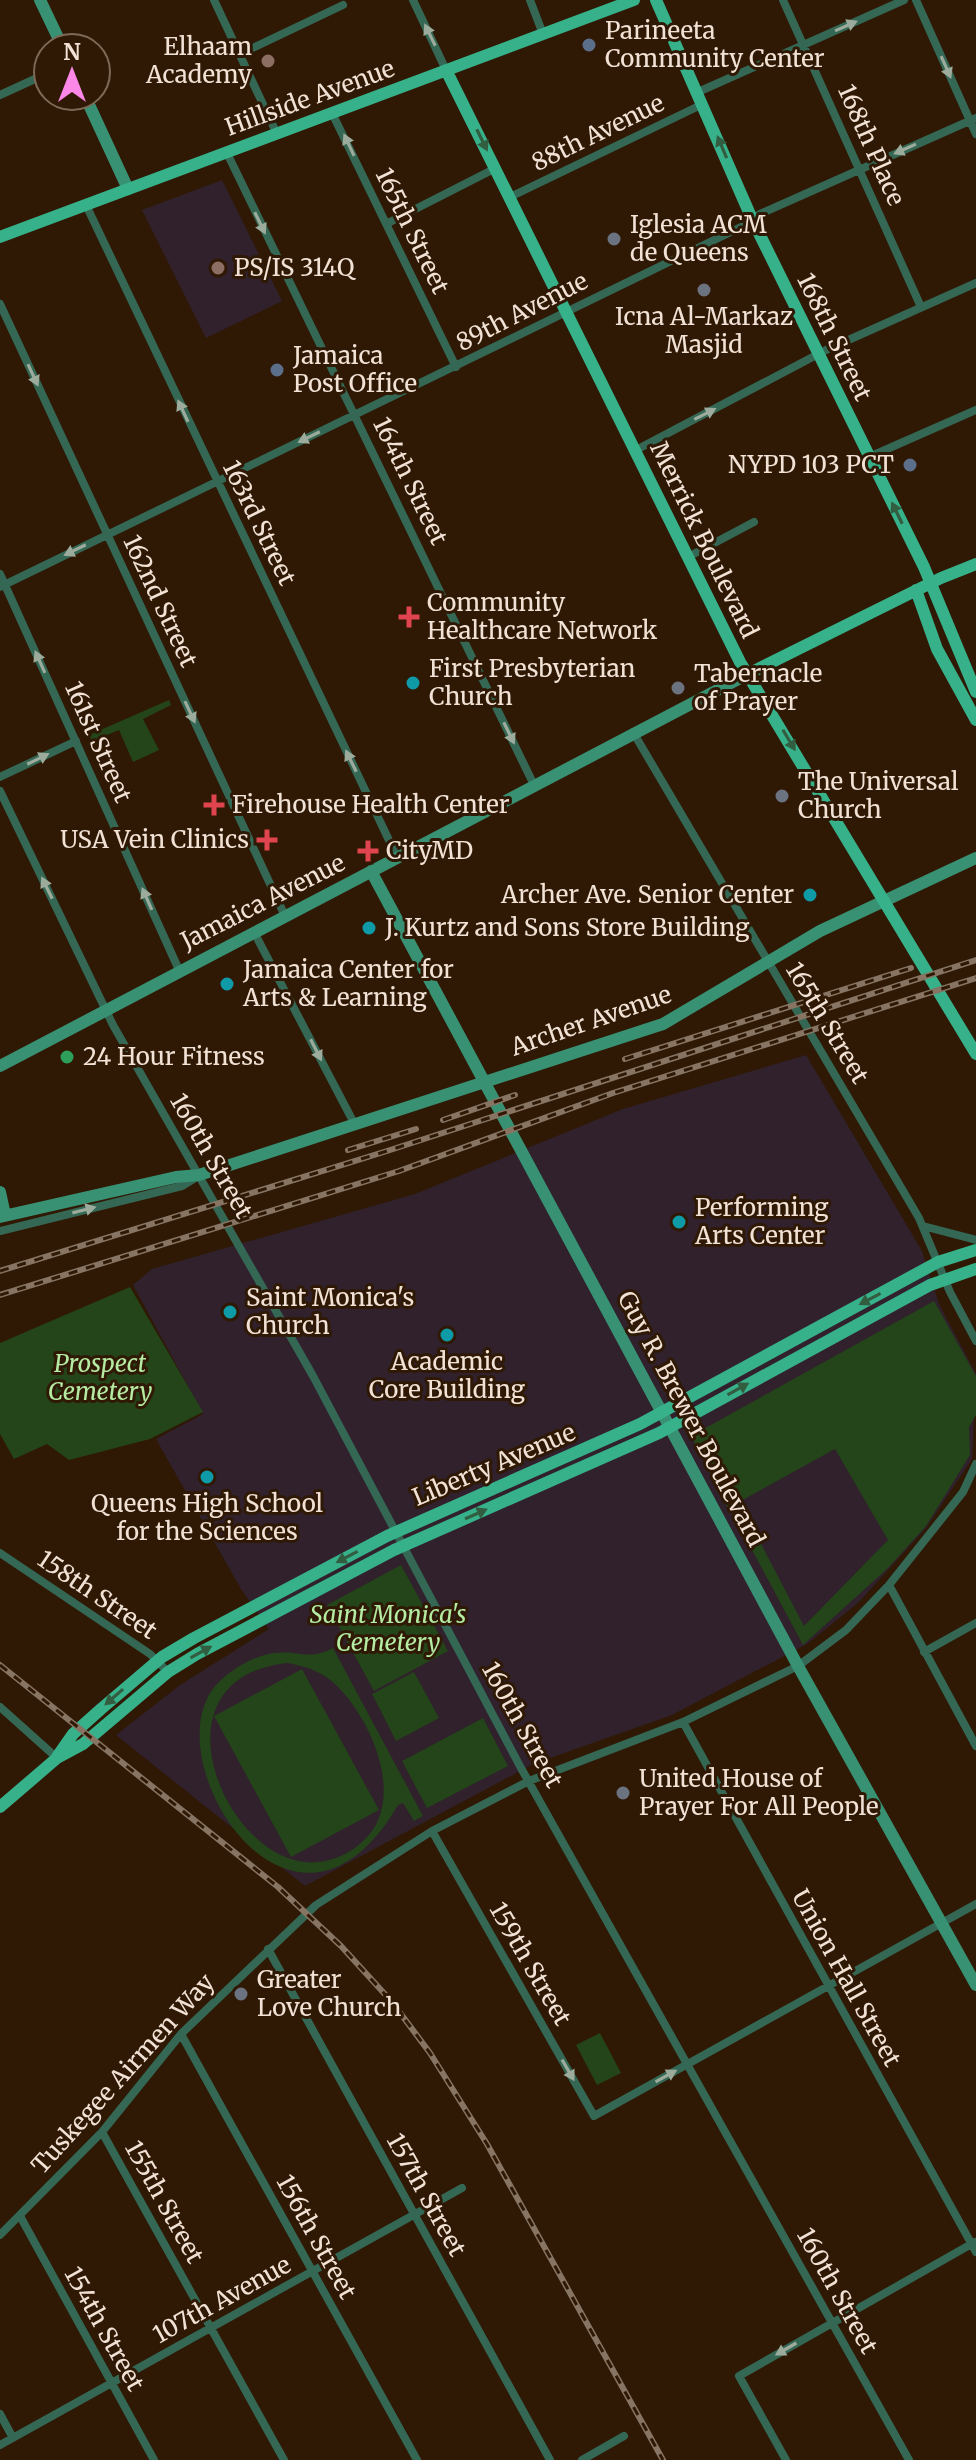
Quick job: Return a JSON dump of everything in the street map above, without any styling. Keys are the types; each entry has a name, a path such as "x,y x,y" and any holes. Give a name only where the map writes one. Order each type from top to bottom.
{"main road":[{"path":"40,0 55,32"},
{"name":"Hillside Avenue","path":"0,237 634,0"},
{"name":"168th Street","path":"656,0 752,219 930,583 976,692"},
{"name":"Merrick Boulevard","path":"446,70 748,674 976,1054"},
{"path":"92,112 128,189"},
{"name":"Jamaica Avenue","path":"0,1066 633,732 930,583 976,564"},
{"path":"916,590 943,661 976,720"},
{"name":"Archer Avenue","path":"3,1223 176,1177 199,1175 663,1024 826,928 976,858"},
{"name":"Guy R. Brewer Boulevard","path":"371,871 798,1666 976,1985"},
{"path":"0,1192 3,1223"},
{"name":"Liberty Avenue","path":"57,1758 73,1734 158,1661 396,1532 662,1412 938,1262 976,1250"},
{"name":"Liberty Avenue","path":"0,1807 57,1758 83,1744 168,1672 405,1545 670,1427 945,1278 976,1269"}],"street":[{"path":"214,0 277,134"},
{"path":"413,0 446,70"},
{"path":"530,0 543,34"},
{"name":"168th Place","path":"783,0 921,307"},
{"name":"88th Avenue","path":"510,197 804,45 904,0"},
{"path":"916,0 973,119 976,134"},
{"path":"240,54 343,5"},
{"path":"0,95 32,80"},
{"name":"165th Street","path":"332,113 456,367"},
{"name":"89th Avenue","path":"2,586 456,367 752,219 973,119"},
{"name":"164th Street","path":"227,153 534,785"},
{"name":"88th Avenue","path":"386,224 496,168"},
{"name":"163rd Street","path":"86,205 397,857"},
{"path":"636,450 818,355 976,283"},
{"name":"162nd Street","path":"0,304 285,916"},
{"path":"869,457 976,410"},
{"path":"688,557 754,522"},
{"name":"161st Street","path":"0,574 2,586 179,970"},
{"name":"165th Street","path":"633,732 923,1226 976,1341"},
{"path":"0,777 76,741"},
{"name":"160th Street","path":"0,791 105,1009 405,1545 529,1781 909,2460"},
{"path":"254,932 355,1125"},
{"path":"923,1226 976,1240"},
{"name":"Tuskegee Airmen Way","path":"0,2235 102,2132 181,2034 316,1905 432,1831 529,1781 683,1722 798,1666 846,1630 889,1585 963,1492 976,1464"},
{"name":"158th Street","path":"0,1553 158,1661 168,1672"},
{"path":"889,1585 976,1746"},
{"path":"924,1652 976,1623"},
{"path":"0,1707 57,1758"},
{"name":"Union Hall Street","path":"683,1722 974,2246"},
{"name":"159th Street","path":"432,1831 594,2116 689,2064"},
{"path":"689,2064 976,1904"},
{"name":"157th Street","path":"268,1949 550,2460"},
{"name":"156th Street","path":"181,2034 417,2460"},
{"name":"155th Street","path":"102,2132 284,2460"},
{"name":"107th Avenue","path":"0,2445 462,2188"},
{"name":"154th Street","path":"20,2216 153,2460"},
{"path":"786,2460 739,2376 974,2246"},
{"path":"0,2414 13,2438"},
{"path":"582,2460 624,2436"}],"shaded area":[{"name":"PS/IS 314Q","path":"222,180 282,301 206,338 142,210"},
{"path":"806,1055 922,1251 939,1304 976,1374 972,1459 926,1528 858,1603 807,1644 672,1715 533,1764 305,1886 116,1735 180,1685 269,1629 241,1589 156,1439 203,1414 133,1285 152,1269 415,1194 623,1109"}],"green space":[{"path":"169,700 171,705 143,719 159,750 133,762 119,730 92,741 89,735"},
{"name":"Prospect Cemetery","path":"130,1287 203,1412 150,1439 69,1460 47,1444 14,1459 0,1434 0,1343"},
{"path":"934,1301 976,1376 976,1415 969,1427 970,1455 926,1526 888,1568 803,1645 737,1522 748,1519 804,1626 888,1540 835,1449 729,1510 691,1436"},
{"name":"Saint Monica's Cemetery","path":"401,1565 448,1651 374,1691 327,1605"},
{"path":"333,1648 423,1816 414,1821 403,1803 398,1805 357,1855 314,1873 275,1864 240,1837 215,1798 201,1754 202,1712 221,1680 246,1662 275,1653 311,1655","holes":["287,1663 313,1670 336,1685 360,1715 377,1752 382,1772 384,1792 374,1828 353,1849 325,1861 291,1859 259,1841 234,1811 216,1776 210,1738 218,1704 243,1677"]},
{"path":"302,1669 379,1810 291,1857 214,1716"},
{"path":"414,1672 439,1718 396,1741 372,1694"},
{"path":"483,1718 508,1766 427,1808 402,1761"},
{"path":"600,2033 621,2073 597,2085 576,2045"}],"railway":[{"path":"0,1271 387,1151 976,960"},
{"path":"625,1059 911,968"},
{"path":"0,1295 399,1171 613,1093 976,978"},
{"path":"443,1120 515,1095"},
{"path":"348,1150 416,1129"},
{"path":"0,1665 278,1887 341,1946 392,2002 430,2053 487,2144 663,2460"}],"place":[{"name":"Parineeta Community Center","path":"589,45"},
{"name":"Elhaam Academy","path":"268,61"},
{"name":"Iglesia ACM de Queens","path":"614,239"},
{"name":"PS/IS 314Q","path":"218,268"},
{"name":"Icna Al-Markaz Masjid","path":"704,290"},
{"name":"Jamaica Post Office","path":"277,370"},
{"name":"NYPD 103 PCT","path":"910,465"},
{"name":"Community Healthcare Network","path":"409,617"},
{"name":"First Presbyterian Church","path":"413,683"},
{"name":"Tabernacle of Prayer","path":"678,688"},
{"name":"The Universal Church","path":"782,796"},
{"name":"Firehouse Health Center","path":"214,805"},
{"name":"USA Vein Clinics","path":"267,840"},
{"name":"CityMD","path":"368,851"},
{"name":"Archer Ave. Senior Center","path":"810,895"},
{"name":"J. Kurtz and Sons Store Building","path":"369,928"},
{"name":"Jamaica Center for Arts & Learning","path":"227,984"},
{"name":"24 Hour Fitness","path":"67,1057"},
{"name":"Performing Arts Center","path":"679,1222"},
{"name":"Saint Monica's Church","path":"230,1312"},
{"name":"Academic Core Building","path":"447,1335"},
{"name":"Queens High School for the Sciences","path":"207,1477"},
{"name":"United House of Prayer For All People","path":"623,1793"},
{"name":"Greater Love Church","path":"241,1994"}]}
